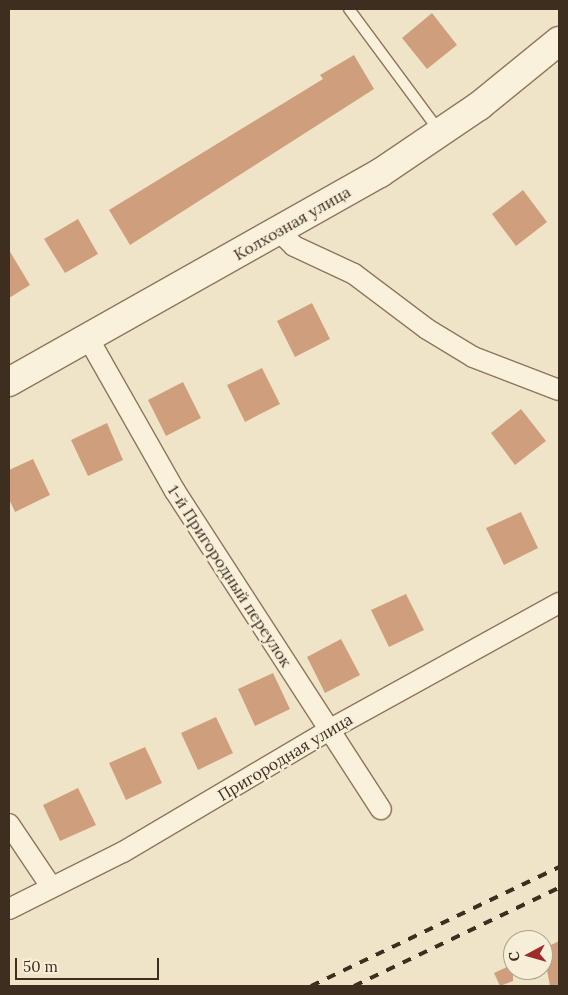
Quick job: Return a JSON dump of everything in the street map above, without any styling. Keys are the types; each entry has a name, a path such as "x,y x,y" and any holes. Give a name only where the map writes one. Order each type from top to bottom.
{"main road":[{"name":"Колхозная улица","path":"9,382 279,231 441,133 559,41"}],"street":[{"path":"279,231 301,251 354,274 473,357 559,390"},
{"name":"1-й Пригородный переулок","path":"88,338 170,484 381,809"},
{"name":"Пригородная улица","path":"9,909 50,885 131,847 329,730 559,603"},
{"path":"9,824 50,885"}],"lane":[{"path":"349,9 441,133"}],"building":[{"path":"432,13 457,45 427,69 402,38"},
{"path":"354,55 374,89 130,245 109,210 323,79 320,75"},
{"path":"523,190 547,222 516,246 492,214"},
{"path":"78,219 98,254 65,273 44,239"},
{"path":"9,250 30,285 9,298"},
{"path":"312,303 330,339 295,357 277,321"},
{"path":"262,368 280,404 245,422 227,385"},
{"path":"183,382 201,418 166,436 148,400"},
{"path":"521,409 546,441 515,465 491,433"},
{"path":"107,423 123,460 88,476 71,440"},
{"path":"33,459 50,495 15,512 9,499 9,470"},
{"path":"521,512 538,548 504,565 486,528"},
{"path":"406,594 424,630 389,647 371,610"},
{"path":"341,639 360,675 325,693 307,657"},
{"path":"273,673 290,709 255,726 238,689"},
{"path":"216,717 233,753 198,770 181,733"},
{"path":"145,747 162,783 126,800 109,763"},
{"path":"78,788 96,825 60,841 43,805"},
{"path":"559,941 559,986 550,986 549,980 553,980 553,944"},
{"path":"503,969 503,980 513,981 500,986 494,973"}],"railway":[{"path":"311,986 559,867"},
{"path":"354,986 559,888"}]}
